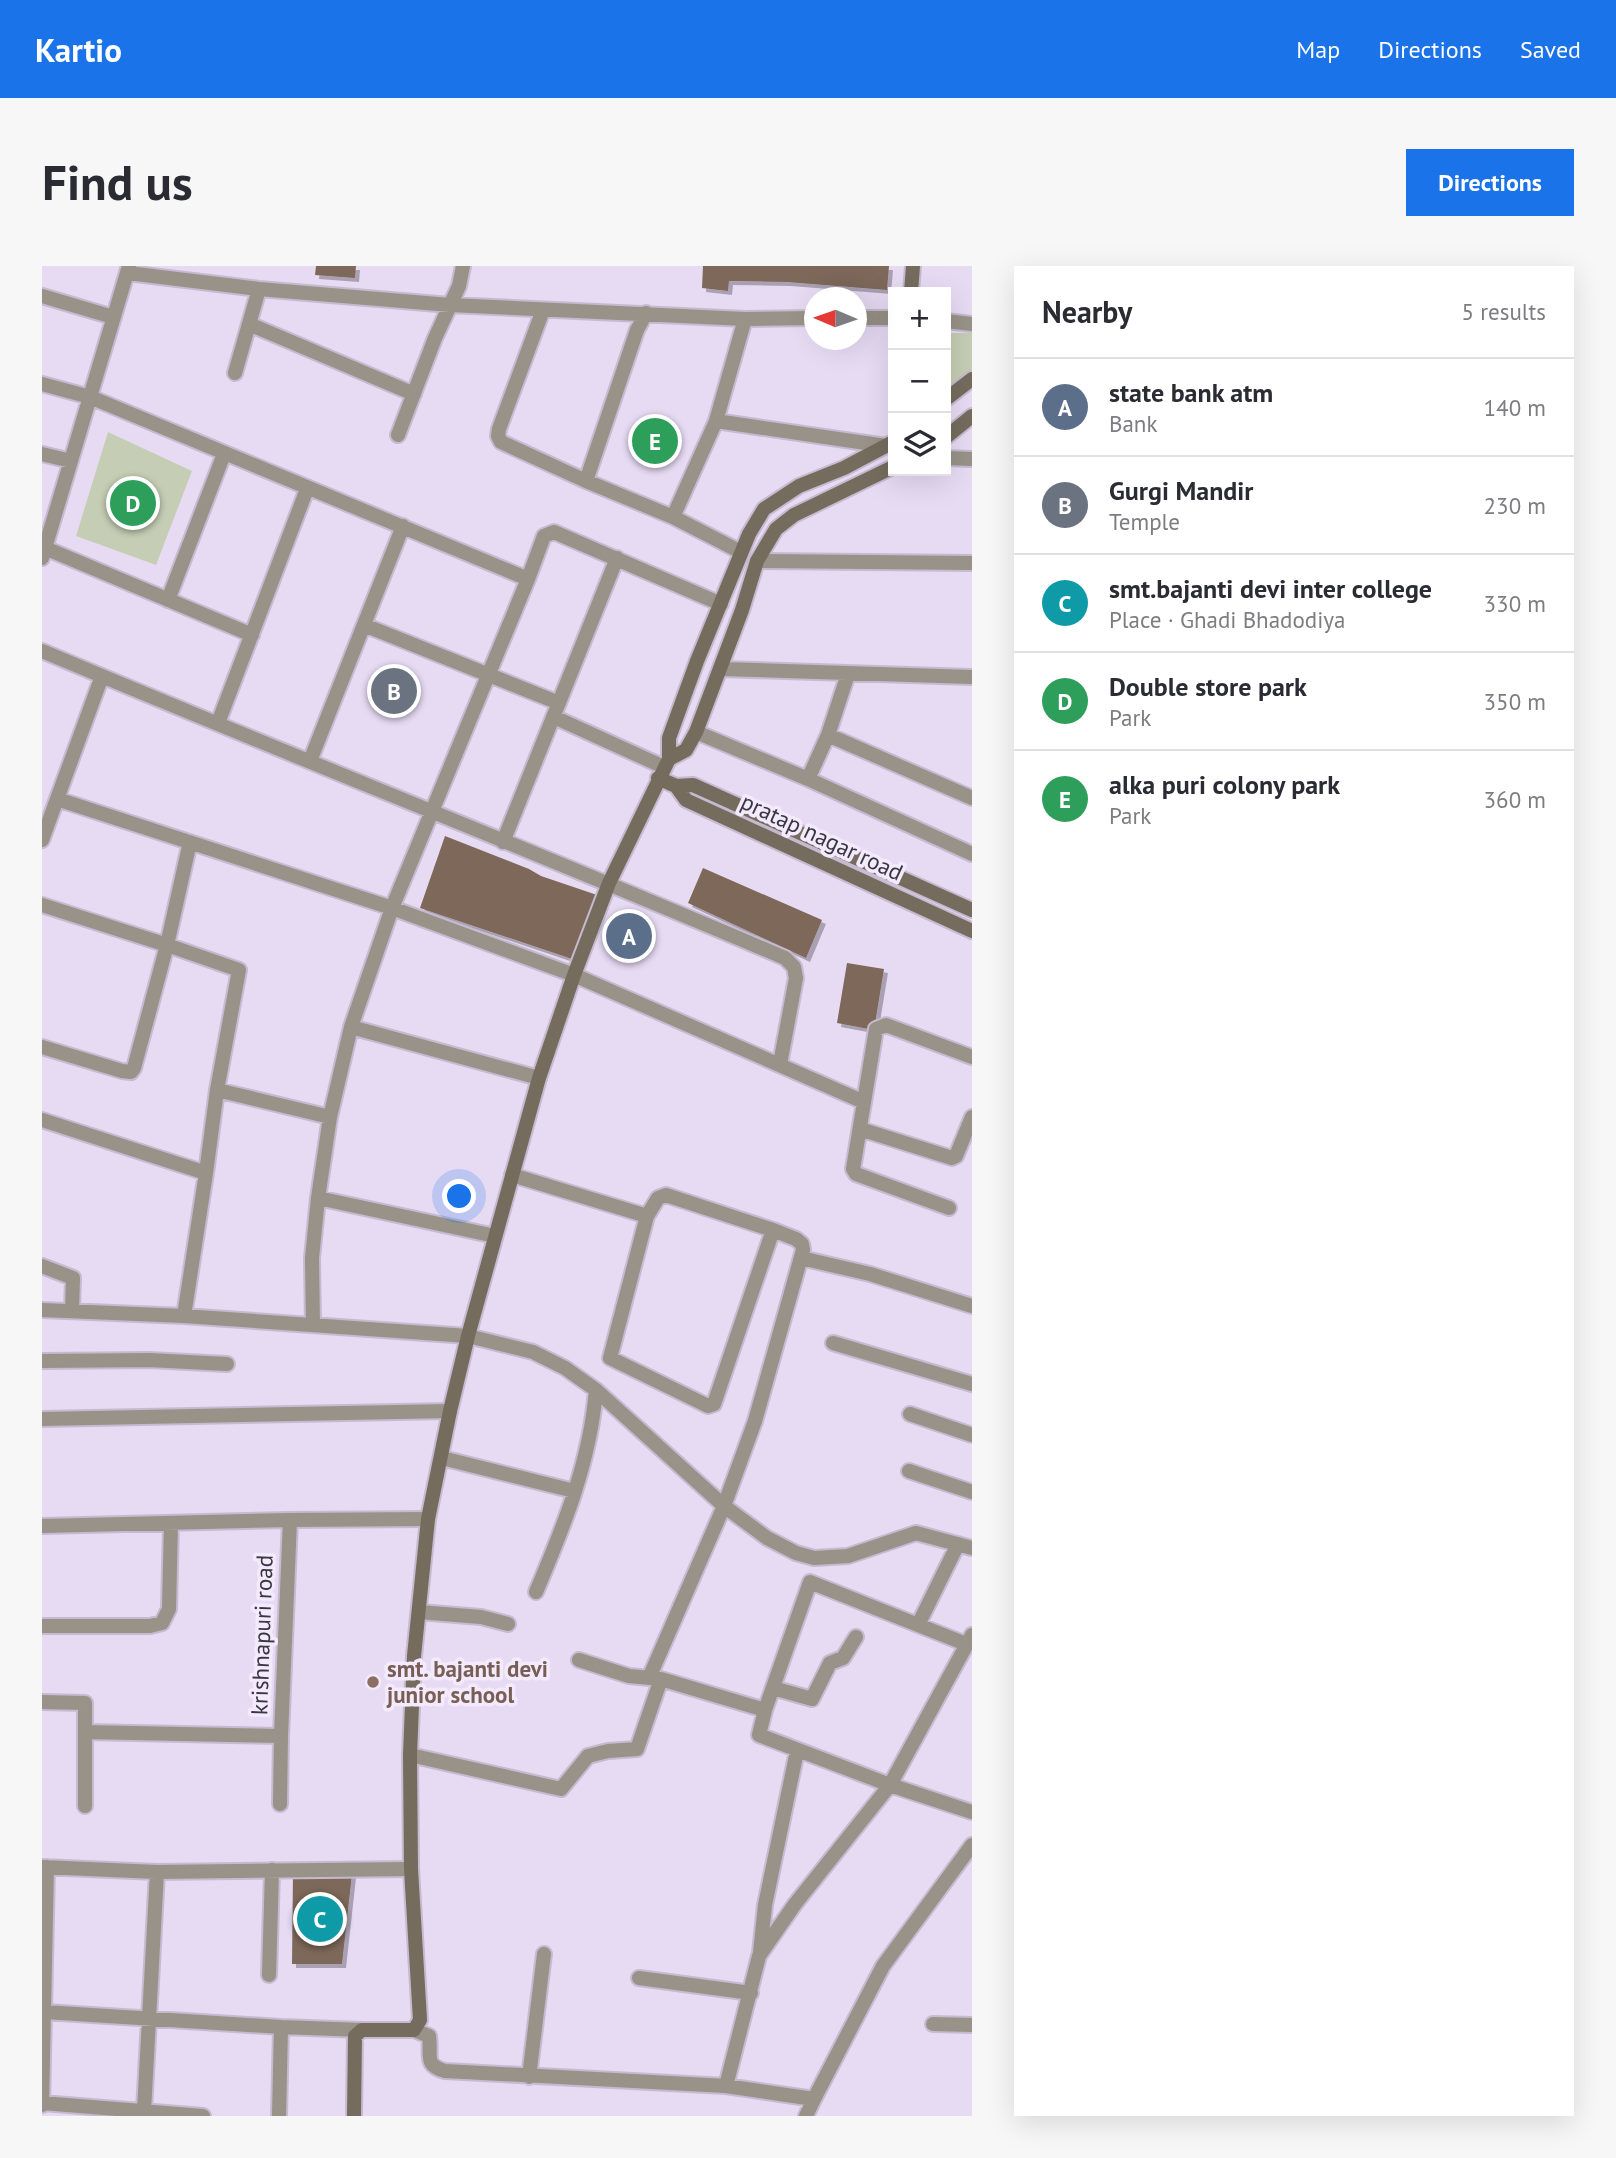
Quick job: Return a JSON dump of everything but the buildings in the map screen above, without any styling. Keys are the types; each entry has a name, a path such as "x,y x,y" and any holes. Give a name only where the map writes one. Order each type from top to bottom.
{"street":[{"path":"398,435 459,286 463,266"},
{"path":"911,287 913,266"},
{"path":"252,635 44,553 129,270 259,289 450,305 744,319 804,318"},
{"path":"235,373 259,289"},
{"path":"42,296 113,317"},
{"path":"543,310 499,429 501,442 673,517 741,552"},
{"path":"586,481 646,313"},
{"path":"867,318 888,318"},
{"path":"673,517 716,421 744,319"},
{"path":"951,322 972,324"},
{"path":"249,324 414,394"},
{"path":"951,395 972,379"},
{"path":"42,384 90,397 528,579"},
{"path":"951,433 972,416"},
{"path":"716,421 888,444"},
{"path":"414,2030 420,2021 411,1869 412,1678 428,1519 468,1336 539,1078 609,883 664,768 668,738 753,526 772,502 799,486 844,468 888,445"},
{"path":"42,454 71,461"},
{"path":"168,600 224,454"},
{"path":"951,457 972,459"},
{"path":"664,768 686,750 695,732 721,669 757,561 776,530 787,519 888,469"},
{"path":"218,723 307,489"},
{"path":"310,761 403,526"},
{"path":"313,1325 312,1258 317,1198 330,1117 351,1027 392,908 544,536 551,532 721,604"},
{"path":"503,842 617,558"},
{"path":"757,561 972,564"},
{"path":"364,625 488,676 664,768"},
{"path":"42,651 503,842 609,883 785,958 794,967 796,978 780,1064"},
{"path":"721,669 972,677"},
{"path":"808,779 828,734 848,674"},
{"path":"42,840 102,676"},
{"path":"695,732 808,779 972,854"},
{"path":"828,734 972,798"},
{"name":"pratap nagar road","path":"664,768 686,800 972,931"},
{"path":"676,786 693,785 972,910"},
{"path":"57,799 392,908 574,975 864,1102"},
{"path":"42,1047 122,1072 131,1072 167,945 190,842"},
{"path":"42,905 239,970 216,1090 184,1316"},
{"path":"949,1208 856,1174 853,1169 874,1034 882,1025 972,1057"},
{"path":"351,1027 539,1078"},
{"path":"216,1090 330,1117"},
{"path":"860,1129 952,1158 956,1156 972,1117"},
{"path":"42,1121 206,1173"},
{"path":"512,1175 648,1216"},
{"path":"410,1755 561,1789 588,1756 608,1751 637,1749 655,1678 724,1506 758,1412 803,1250 800,1241 773,1230 666,1195 658,1198 648,1216 610,1358 708,1406 714,1404 773,1230"},
{"path":"317,1198 495,1236"},
{"path":"801,1258 870,1275 972,1306"},
{"path":"42,1266 73,1278 72,1311"},
{"path":"42,1310 184,1316 468,1336 533,1352 565,1368 596,1390 724,1506 779,1546 814,1558 860,1554 916,1533 967,1543 918,1625"},
{"path":"832,1343 972,1384"},
{"path":"42,1360 149,1360 227,1364"},
{"path":"536,1592 557,1544 589,1448 596,1390"},
{"path":"42,1419 450,1411"},
{"path":"910,1413 972,1435"},
{"path":"442,1458 575,1491"},
{"path":"909,1471 972,1492"},
{"path":"42,1526 428,1519"},
{"name":"krishnapuri road","path":"85,1732 281,1736 290,1520"},
{"path":"42,1626 150,1626 162,1623 169,1609 171,1523"},
{"path":"760,1956 795,1904 890,1785 969,1639 918,1625 810,1582 765,1710 759,1735 890,1785 972,1812"},
{"path":"419,1612 481,1617 508,1624"},
{"path":"773,1688 812,1699 830,1663 843,1658 856,1637"},
{"path":"579,1660 629,1676 655,1678 765,1710"},
{"path":"42,1702 85,1703 85,1806"},
{"path":"279,1804 281,1736"},
{"path":"726,2086 760,1956 765,1905 797,1751"},
{"path":"806,2116 883,1966 972,1845"},
{"path":"204,2116 42,2104 45,2012 44,1867 157,1872 411,1869"},
{"path":"270,1975 272,1870"},
{"path":"144,2112 157,1872"},
{"path":"529,2077 544,1954"},
{"path":"639,1978 751,1993"},
{"path":"45,2012 281,2027 414,2030 429,2036 430,2064 445,2071 726,2086 814,2099"},
{"path":"933,2024 972,2025"},
{"path":"279,2116 281,2027"},
{"path":"354,2116 354,2042 355,2036 362,2030"}],"green space":[{"path":"951,333 972,333 972,373 951,391"},
{"path":"108,432 192,471 156,565 76,536"}],"place":[{"name":"alka puri colony park","path":"655,441"},
{"name":"Double store park","path":"133,503"},
{"name":"Gurgi Mandir","path":"394,691"},
{"name":"state bank atm","path":"629,936"},
{"name":"smt. bajanti devi junior school","path":"373,1682"},
{"name":"smt.bajanti devi inter college","path":"320,1919"}]}
